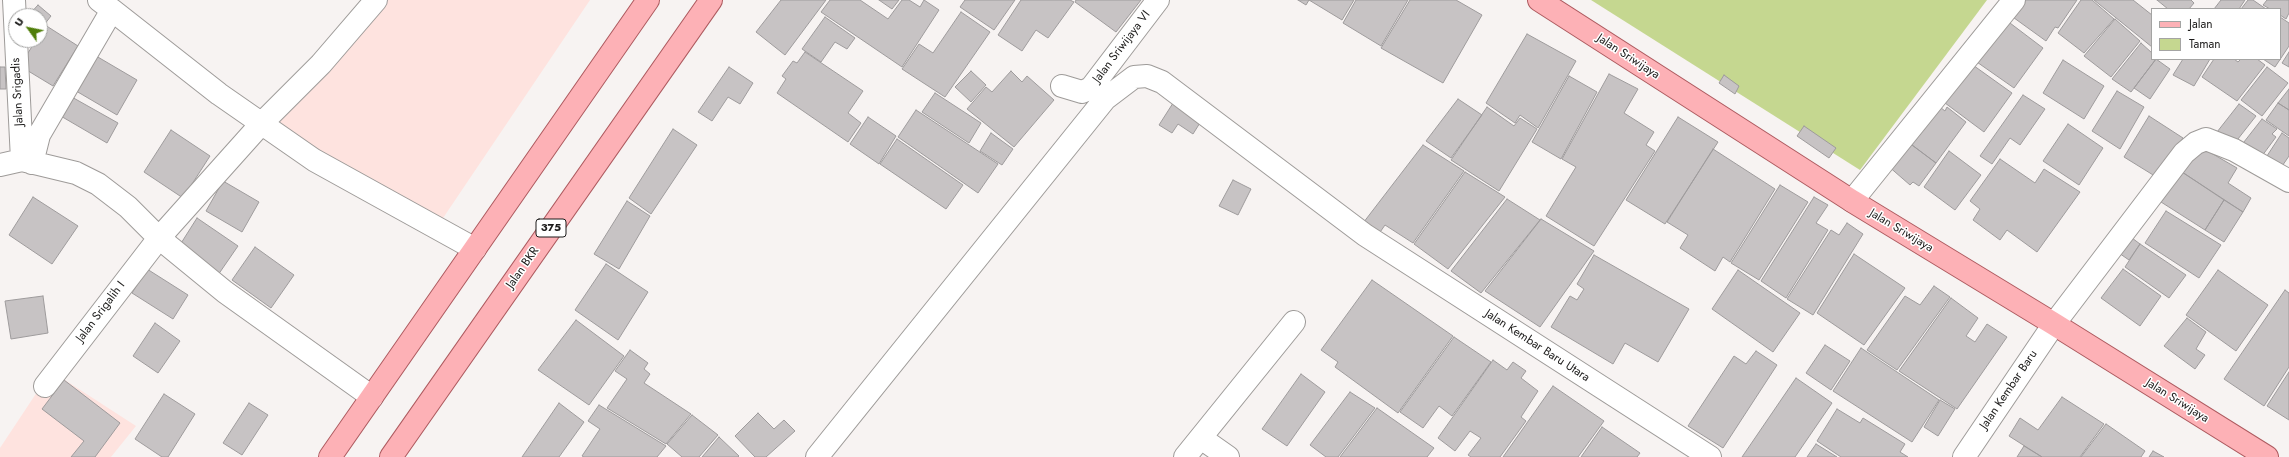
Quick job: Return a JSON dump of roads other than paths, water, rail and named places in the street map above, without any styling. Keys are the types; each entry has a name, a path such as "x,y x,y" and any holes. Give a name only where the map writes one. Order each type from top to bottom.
{"main road":[{"path":"330,457 648,0"},
{"name":"Jalan BKR","path":"391,457 711,0"},
{"name":"Jalan Sriwijaya","path":"1539,0 1852,201 2054,324 2267,457"}],"street":[{"name":"Jalan Srigadis","path":"14,0 27,161"},
{"name":"Jalan Srigalih I","path":"45,386 159,238 261,124 321,64 376,0"},
{"name":"Jalan Sriwijaya VI","path":"1062,86 1087,92 1158,0"},
{"path":"1852,201 2014,0"},
{"path":"27,161 106,5 219,94 314,160 475,249"},
{"name":"Jalan Kembar Baru Utara","path":"817,457 1105,99 1134,77 1147,76 1162,82 1365,234 1686,451 1710,457"},
{"name":"Jalan Kembar Baru","path":"1964,457 2054,324 2184,153 2196,143 2206,140 2234,150 2289,181"},
{"path":"0,165 27,161 76,173 98,184 128,207 159,238 225,292 372,397"},
{"path":"1185,457 1294,322"},
{"path":"1201,438 1228,457"}]}
